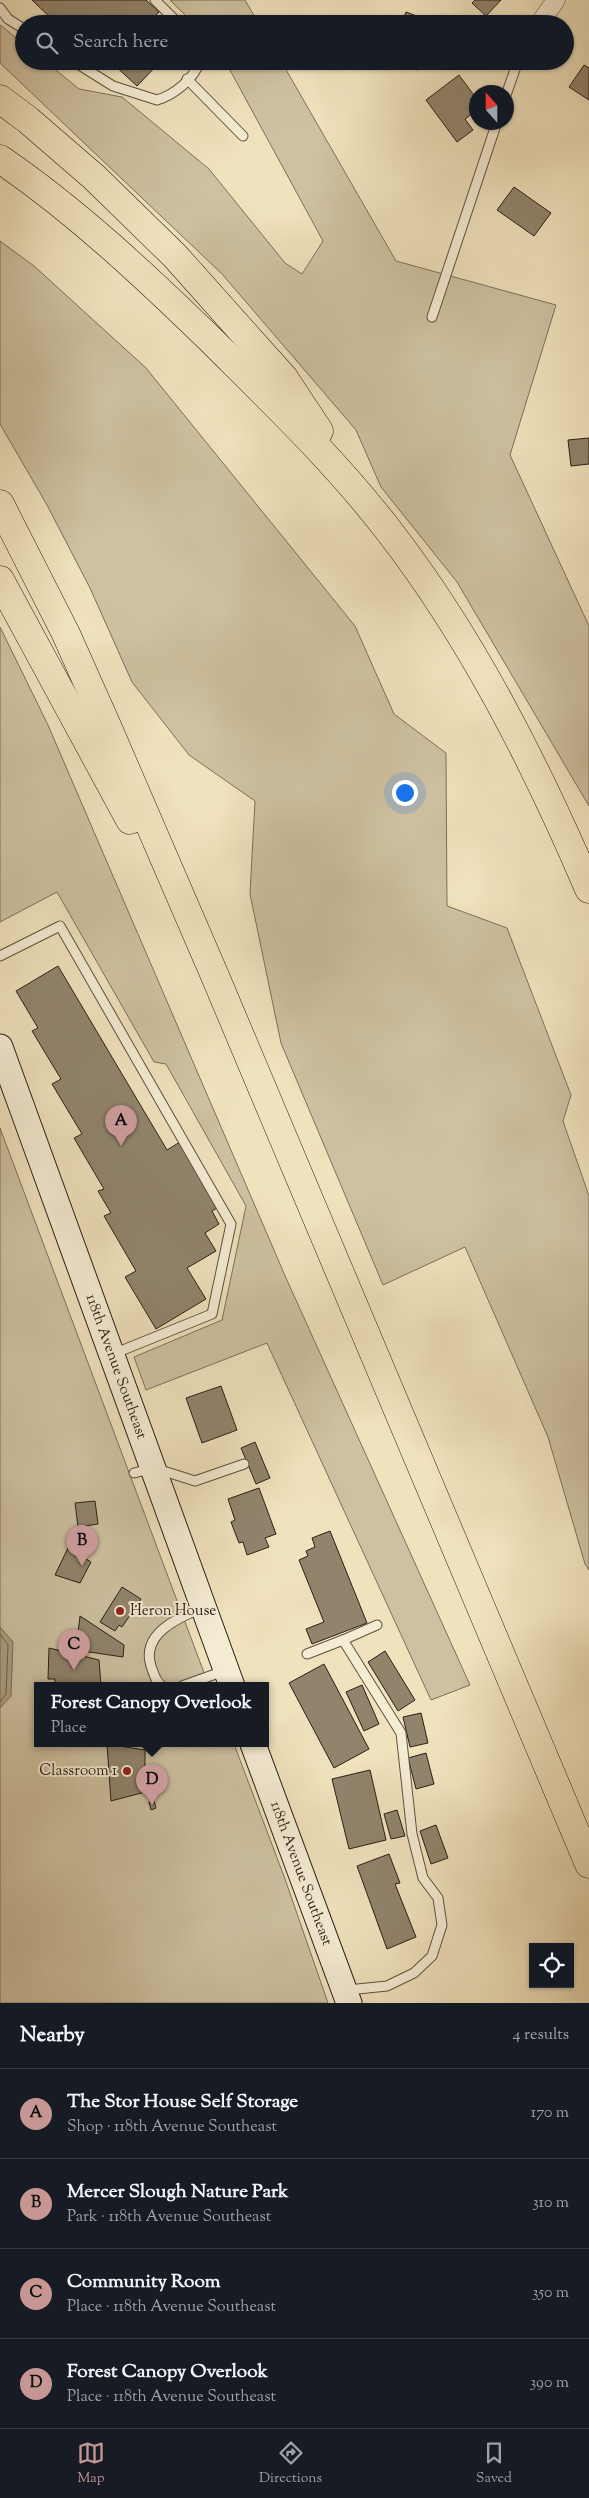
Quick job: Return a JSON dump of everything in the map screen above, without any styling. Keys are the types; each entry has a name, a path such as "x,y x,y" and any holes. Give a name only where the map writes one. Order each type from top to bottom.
{"highway":[{"path":"0,99 28,120 94,178 181,263 284,378 363,500"},
{"path":"0,159 94,232 163,293 283,411 390,532 448,616 516,732 589,889"},
{"path":"0,504 66,634 215,976 589,1864"},
{"path":"0,580 215,976"}],"street":[{"path":"545,15 556,0"},
{"name":"118th Avenue Southeast","path":"0,1047 113,1354 144,1470 204,1608 229,1678"},
{"name":"118th Avenue Southeast","path":"254,1747 347,1997"}],"lane":[{"path":"156,0 170,15"},
{"path":"0,8 8,19 15,23"},
{"path":"88,70 114,86 157,100 176,92 195,70"},
{"path":"510,85 515,70"},
{"path":"187,79 243,136"},
{"path":"432,317 494,130"},
{"path":"0,956 60,926 231,1224 212,1314 113,1354"},
{"path":"144,1470 196,1481 244,1464"},
{"path":"157,1682 150,1663 149,1648 152,1641 183,1615 204,1608"},
{"path":"307,1654 377,1625"},
{"path":"343,1640 401,1732 412,1834 423,1878 438,1898 442,1925 432,1956 414,1973 387,1986 347,1997"},
{"path":"206,1682 229,1678"}],"shaded area":[{"path":"170,0 245,0 254,15 185,15"},
{"path":"0,25 15,37 15,70 56,70 79,89 122,97 209,169 285,263 302,274 323,241 230,70 286,70 396,261 556,305 510,455 589,626 589,806 457,582 381,487 356,430 222,274 0,63"},
{"path":"0,241 34,266 146,368 355,626 394,714 446,753 447,906 507,928 571,1095 563,1121 589,1196 589,1570 585,1564 548,1437 465,1247 383,1285 281,1043 250,894 255,801 189,755 132,682 90,588 47,505 0,424"},
{"path":"0,627 48,725 286,1278 470,1685 431,1700 267,1343 146,1390 134,1357 222,1320 246,1206 166,1064 154,1062 57,892 0,922"},
{"path":"0,1128 208,1682 34,1682 34,1747 235,1747 285,1879 328,2003 0,2003"}],"water":[{"path":"0,1627 13,1642 11,1696 0,1708"}],"building":[{"path":"32,0 146,0 159,12 156,15 48,15"},
{"path":"475,0 501,0 487,15 472,3"},
{"path":"584,65 589,68 589,100 569,87"},
{"path":"120,70 152,70 137,86"},
{"path":"459,75 469,89 469,116 465,119 469,124 469,130 473,130 457,142 426,100"},
{"path":"514,187 551,213 534,236 497,210"},
{"path":"589,438 589,464 571,466 568,440"},
{"path":"58,966 167,1150 180,1142 219,1207 212,1211 219,1224 205,1233 216,1251 187,1268 206,1299 156,1329 125,1277 136,1271 104,1216 111,1213 98,1191 104,1189 74,1138 82,1134 52,1084 61,1079 32,1031 38,1028 16,991"},
{"path":"221,1386 237,1430 202,1443 186,1398"},
{"path":"255,1442 270,1478 256,1484 241,1448"},
{"path":"259,1488 276,1534 265,1538 269,1547 247,1555 243,1542 239,1543 231,1522 235,1520 228,1499"},
{"path":"95,1501 98,1524 78,1527 75,1503"},
{"path":"330,1531 367,1623 312,1644 306,1629 324,1622 299,1560 308,1556 306,1551 315,1547 312,1538"},
{"path":"68,1548 91,1562 80,1583 55,1575"},
{"name":"Heron House","path":"122,1587 141,1599 122,1627 119,1625 115,1631 100,1622"},
{"path":"80,1616 124,1645 123,1657 76,1650"},
{"path":"49,1648 99,1660 101,1682 55,1682 55,1679 48,1679"},
{"path":"385,1651 415,1700 398,1711 368,1662"},
{"path":"324,1664 369,1749 334,1768 289,1683"},
{"path":"362,1685 379,1724 364,1731 346,1692"},
{"path":"421,1713 428,1743 410,1747 403,1717"},
{"name":"Classroom 1","path":"107,1747 145,1750 145,1792 111,1801"},
{"path":"426,1753 434,1784 416,1789 408,1758"},
{"path":"370,1770 386,1840 349,1849 332,1779"},
{"path":"154,1801 156,1808 151,1810 149,1802"},
{"path":"397,1810 405,1836 391,1839 384,1814"},
{"path":"436,1825 448,1858 431,1864 420,1831"},
{"path":"389,1854 400,1883 395,1884 416,1937 387,1949 357,1866"}],"place":[{"name":"The Stor House Self Storage","path":"121,1146"},
{"name":"Mercer Slough Nature Park","path":"82,1566"},
{"name":"Heron House","path":"120,1611"},
{"name":"Community Room","path":"74,1670"},
{"name":"Classroom 1","path":"127,1771"},
{"name":"Forest Canopy Overlook","path":"152,1805"}]}
